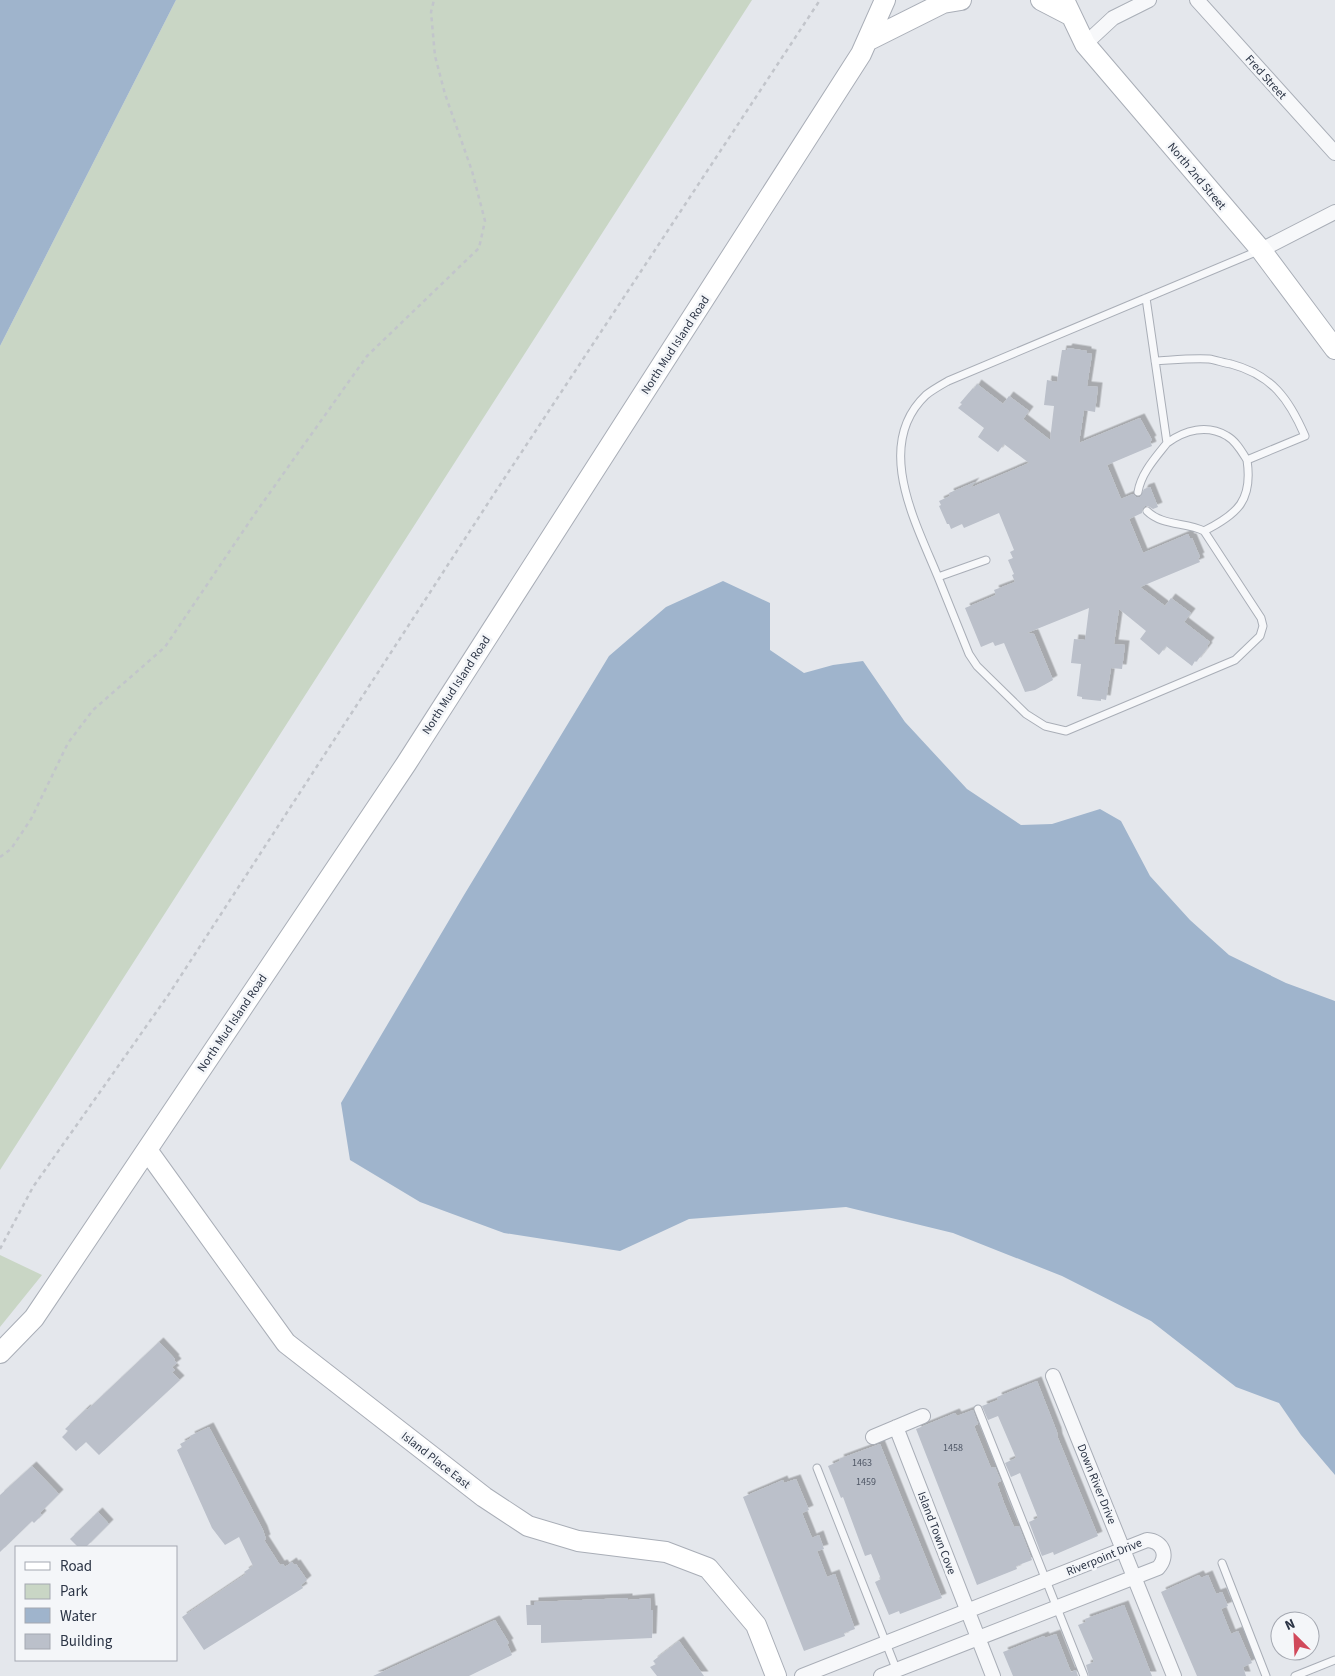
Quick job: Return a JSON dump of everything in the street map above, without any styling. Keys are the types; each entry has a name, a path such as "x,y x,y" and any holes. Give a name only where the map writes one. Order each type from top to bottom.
{"street":[{"name":"North Mud Island Road","path":"0,1353 34,1318 411,755 861,54 885,0"},
{"path":"867,41 943,3 961,0"},
{"path":"1041,0 1067,7"},
{"path":"1085,44 1113,18 1149,0"},
{"name":"Fred Street","path":"1197,0 1335,153"},
{"name":"North 2nd Street","path":"1067,7 1085,44 1261,250 1335,350"},
{"path":"1261,250 1335,212"},
{"name":"Island Place East","path":"147,1150 286,1343 484,1497 528,1526 578,1542 666,1552 708,1568 756,1625 776,1676"},
{"name":"Down River Drive","path":"1053,1376 1174,1676"},
{"path":"873,1437 923,1416"},
{"name":"Island Town Cove","path":"896,1427 993,1676"},
{"name":"Riverpoint Drive","path":"802,1676 1147,1540 1160,1544 1164,1550 1164,1557 1158,1568 978,1638 898,1673 881,1676"}],"lane":[{"path":"1147,511 1152,516 1160,519 1204,530 1261,618 1263,626 1260,636 1235,660 1066,731 1045,726 1026,714 977,666 969,654 905,496 900,448 904,428 926,395 948,380 1261,250"},
{"path":"1146,298 1167,443"},
{"path":"1155,361 1210,359 1243,367 1269,382 1286,399 1305,436 1247,460"},
{"path":"1138,492 1145,474 1155,458 1167,443 1178,435 1191,430 1213,431 1228,436 1247,460 1250,477 1249,486 1244,498 1230,515 1222,522 1204,530"},
{"path":"938,577 986,560"},
{"path":"978,1409 1084,1676"},
{"path":"817,1468 898,1673"},
{"path":"1222,1563 1266,1676"},
{"path":"1295,1676 1335,1660"}],"path":[{"path":"0,856 11,849 31,820 68,743 94,710 165,647 254,515 367,356 478,248 484,221 472,171 445,94 435,56 431,12 434,0"},
{"path":"0,1249 33,1187 169,994 492,497 820,0"}],"green space":[{"path":"176,0 752,0 0,1170 0,346"},
{"path":"0,1255 42,1275 0,1327"}],"water":[{"path":"0,0 176,0 0,346"},
{"path":"723,581 770,603 770,650 804,673 833,665 863,661 905,722 967,789 1021,825 1052,824 1100,809 1121,821 1150,876 1190,920 1229,955 1286,983 1335,1001 1335,1475 1301,1435 1279,1403 1236,1387 1151,1321 1062,1276 953,1233 846,1207 689,1219 620,1251 504,1233 420,1202 350,1160 341,1103 609,656 666,607"}],"building":[{"path":"1068,348 1087,351 1087,353 1092,354 1087,386 1098,387 1095,412 1084,410 1079,443 1140,418 1152,440 1150,441 1152,446 1107,465 1121,499 1133,494 1136,497 1140,497 1144,489 1150,487 1158,507 1153,509 1145,506 1142,513 1129,519 1143,553 1188,534 1192,538 1200,557 1198,558 1200,562 1140,587 1165,606 1171,598 1191,613 1184,622 1210,642 1192,666 1166,646 1159,655 1140,639 1146,631 1119,609 1114,644 1125,645 1122,669 1111,668 1106,700 1101,699 1101,701 1082,699 1082,697 1077,696 1081,664 1071,663 1074,639 1085,640 1089,608 1027,633 1034,634 1053,680 1035,690 1025,692 1004,643 995,646 993,642 981,647 965,608 996,595 994,590 1015,582 1008,560 1013,558 1010,552 1014,550 999,513 964,528 962,524 951,529 939,506 941,505 939,501 950,496 949,493 975,482 970,488 1029,463 1004,444 998,452 978,437 984,428 958,408 962,404 960,403 977,384 1003,404 1009,396 1029,411 1023,419 1050,440 1054,406 1044,405 1047,380 1057,382 1062,350 1067,350"},
{"path":"159,1342 175,1359 177,1363 172,1367 175,1370 172,1372 180,1380 99,1455 86,1442 76,1451 62,1437 68,1431 65,1429"},
{"path":"1037,1381 1098,1536 1054,1555 1053,1552 1042,1556 1029,1522 1038,1518 1020,1473 1011,1477 1005,1463 1016,1458 998,1416 988,1420 982,1406 998,1400 997,1397"},
{"path":"973,1410 978,1424 974,1426 991,1468 995,1467 1001,1481 997,1483 1004,1503 1014,1527 1019,1526 1032,1560 1016,1566 1017,1569 977,1585 916,1429 955,1413 957,1416"},
{"path":"209,1427 263,1530 266,1539 264,1540 280,1565 283,1564 285,1567 292,1562 294,1565 296,1564 307,1580 301,1585 303,1588 204,1650 182,1617 246,1574 244,1572 253,1566 239,1537 225,1545 212,1528 177,1450 182,1447 180,1444 191,1438 190,1436"},
{"path":"880,1444 942,1598 900,1614 899,1611 889,1615 875,1582 881,1579 871,1554 865,1556 843,1497 841,1498 828,1466 840,1461 839,1459"},
{"path":"32,1466 59,1494 40,1513 42,1515 34,1523 32,1521 0,1552 0,1495"},
{"path":"796,1479 809,1510 802,1513 812,1538 819,1535 824,1549 817,1551 827,1577 835,1574 855,1629 844,1633 845,1636 804,1651 743,1497 783,1480 784,1483"},
{"path":"98,1512 109,1524 87,1546 77,1546 70,1539"},
{"path":"1199,1575 1201,1578 1208,1575 1216,1594 1222,1592 1228,1606 1221,1609 1231,1634 1238,1631 1252,1663 1243,1667 1246,1676 1197,1676 1161,1592"},
{"path":"628,1598 628,1600 650,1598 651,1610 653,1610 652,1638 541,1643 541,1625 527,1625 526,1605 534,1605 534,1602"},
{"path":"1124,1605 1152,1676 1089,1676 1086,1665 1094,1662 1078,1625 1086,1622 1085,1619"},
{"path":"495,1620 509,1643 507,1644 512,1655 469,1676 373,1676"},
{"path":"1056,1634 1071,1672 1076,1670 1078,1676 1013,1676 1003,1652 1044,1636 1045,1638"},
{"path":"679,1641 704,1676 657,1676 650,1667 656,1664 653,1661"}]}
